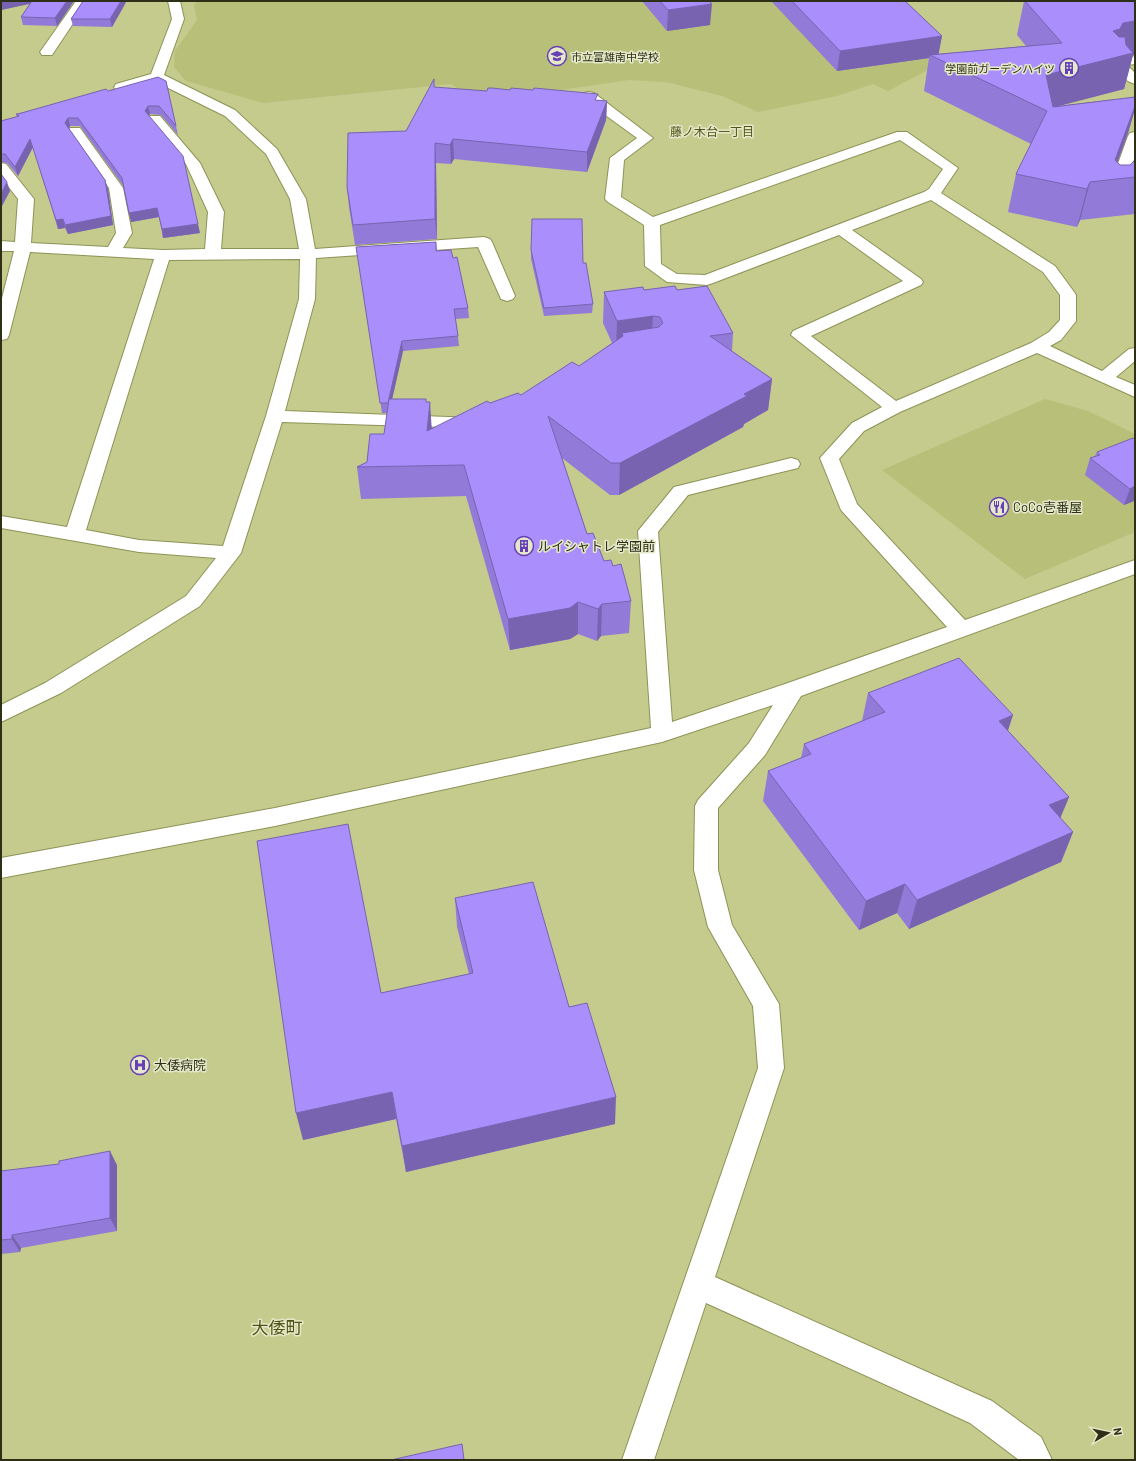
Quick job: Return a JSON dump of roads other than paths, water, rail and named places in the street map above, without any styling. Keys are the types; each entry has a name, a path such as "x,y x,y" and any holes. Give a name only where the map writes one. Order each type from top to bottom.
{"street":[{"path":"47,52 82,1"},
{"path":"158,77 178,19 174,1"},
{"path":"1135,60 1119,63 1126,73 1135,80"},
{"path":"1,714 53,688 193,601 231,554 275,416 307,299 308,254 298,199 272,152 230,113 158,77 121,87"},
{"path":"566,98 589,96 646,138 617,158 612,199 652,223"},
{"path":"155,119 193,163 216,212 214,254"},
{"path":"75,131 116,188 124,233 113,252"},
{"path":"902,135 952,168 932,194 842,230 707,280 673,279 653,266 652,223 902,135"},
{"path":"1114,198 1135,136"},
{"path":"1,167 26,199 22,247 1,335"},
{"path":"932,194 1049,269 1068,295 1068,321 1055,336 1037,347 894,408 858,428 829,458 848,506 962,630"},
{"path":"842,230 915,282 799,335 894,408"},
{"path":"1,246 163,255 308,254 484,242 507,296"},
{"path":"74,536 163,255"},
{"path":"1037,347 1135,392"},
{"path":"1105,377 1135,353"},
{"path":"275,416 491,424"},
{"path":"662,734 648,531 681,491 791,464"},
{"path":"1,522 74,536 139,546 231,554"},
{"path":"1,868 275,817 662,734 793,690 1135,567"},
{"path":"638,1460 771,1068 766,1004 720,927 718,920 706,870 706,806 757,749 793,690"},
{"path":"698,1284 981,1412 1030,1448 1036,1460"}],"place":[{"name":"市立富雄南中学校","path":"557,56"},
{"name":"学園前ガーデンハイツ","path":"1069,68"},
{"name":"CoCo壱番屋","path":"999,507"},
{"name":"ルイシャトレ学園前","path":"524,546"},
{"name":"大倭病院","path":"140,1065"}],"district":[{"name":"藤ノ木台一丁目","path":"712,131"},
{"name":"大倭町","path":"277,1327"}]}
